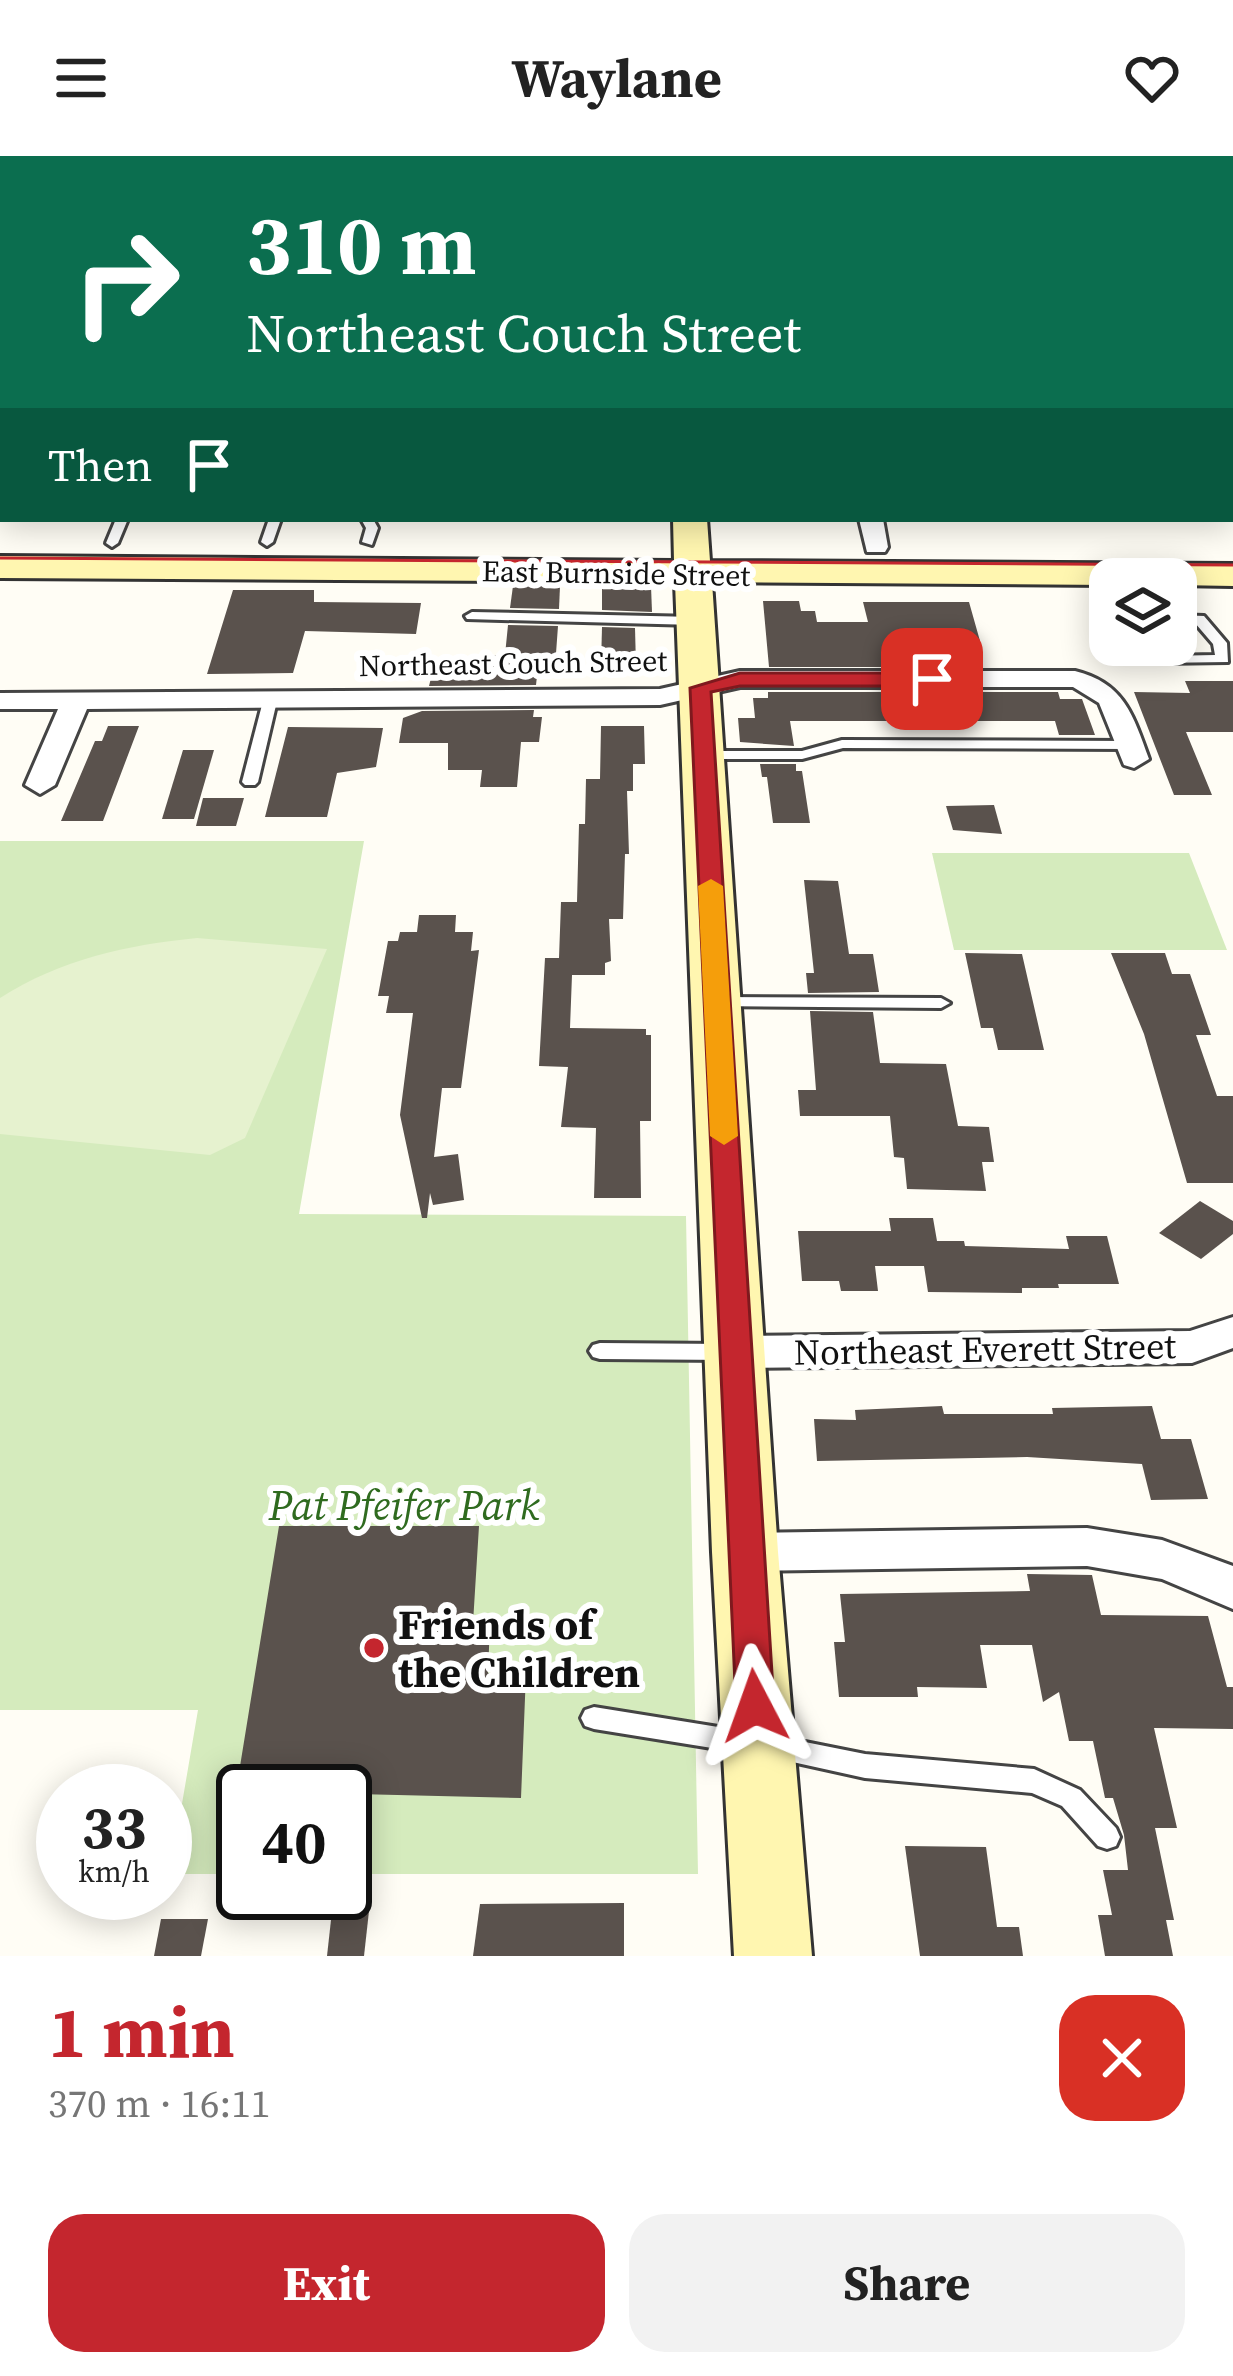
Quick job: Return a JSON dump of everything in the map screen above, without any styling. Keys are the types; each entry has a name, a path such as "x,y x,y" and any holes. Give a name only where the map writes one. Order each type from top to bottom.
{"street":[{"name":"East Burnside Street","path":"0,542 117,531 368,530 692,563 873,533 1232,569"},
{"name":"East Burnside Street","path":"0,567 692,563 1232,569"},
{"path":"692,563 745,1552 773,1956"},
{"name":"Northeast Couch Street","path":"0,701 660,698 740,680 1075,679 1098,683 1110,694 1131,752"},
{"path":"40,785 76,701"},
{"name":"Northeast Everett Street","path":"735,1352 1192,1347 1233,1332"},
{"path":"745,1552 1108,1549 1203,1572 1233,1588"}],"lane":[{"path":"516,156 542,156"},
{"path":"472,616 692,563"},
{"path":"1197,619 1227,642 1222,659 1197,661"},
{"path":"250,782 270,701"},
{"path":"704,755 802,755 842,744 1131,752"},
{"path":"717,1002 941,1003"},
{"path":"600,1351 735,1352"},
{"path":"594,1718 865,1766 1034,1780 1071,1798 1107,1837"}],"green space":[{"name":"Pat Pfeifer Park","path":"0,841 364,841 299,1214 686,1216 698,1874 372,1874 372,1764 216,1764 216,1874 192,1874 189,1764 198,1710 0,1710"},
{"path":"932,853 1189,853 1227,950 954,950"},
{"path":"197,938 327,949 245,1138 210,1155 0,1134 0,998 47,973 95,956"}],"building":[{"path":"513,586 560,586 559,609 510,608"},
{"path":"602,586 651,586 652,612 602,610"},
{"path":"233,590 314,590 314,602 421,603 416,634 305,631 293,673 207,674"},
{"path":"763,601 799,601 801,611 815,611 817,622 868,622 863,602 969,602 980,641 961,641 968,667 769,667"},
{"path":"508,625 558,626 555,667 538,667 536,685 429,686 436,658 505,655"},
{"path":"602,627 635,628 636,666 601,666"},
{"path":"1185,681 1233,681 1233,732 1186,732 1212,795 1174,795 1134,692 1190,693"},
{"path":"768,692 1058,692 1060,699 1082,699 1095,735 1059,735 1055,721 790,721 794,746 740,742 738,718 755,718 753,698 768,698"},
{"path":"534,710 533,717 542,717 539,742 521,742 517,787 480,787 482,770 448,770 448,743 399,743 403,718 422,711"},
{"path":"108,726 139,726 103,821 61,821 95,741 102,741"},
{"path":"601,726 644,726 645,764 633,764 633,791 627,791 629,854 625,854 623,919 609,919 611,961 605,963 605,975 572,975 570,1028 646,1029 646,1035 651,1035 651,1121 640,1121 641,1198 594,1198 596,1128 561,1127 568,1067 539,1066 545,958 559,958 561,902 577,902 579,824 585,824 586,779 600,779"},
{"path":"288,727 383,728 376,767 337,773 327,817 265,817"},
{"path":"183,750 214,750 194,819 162,819"},
{"path":"760,764 796,764 796,771 802,771 810,823 773,823 767,777 762,777"},
{"path":"203,798 244,798 236,826 196,826"},
{"path":"994,805 1002,834 953,830 946,806"},
{"path":"804,880 838,881 849,954 873,954 879,992 808,993 806,973 814,973"},
{"path":"419,915 456,915 455,932 473,932 471,951 479,950 461,1088 442,1088 434,1157 458,1154 464,1200 433,1205 430,1193 427,1218 422,1218 400,1115 413,1013 386,1013 389,996 378,996 388,941 398,941 400,932 417,932"},
{"path":"965,953 1022,954 1044,1050 998,1050 993,1028 981,1028"},
{"path":"1111,953 1165,953 1172,974 1190,974 1211,1035 1196,1035 1217,1096 1233,1096 1233,1183 1187,1183 1144,1034"},
{"path":"810,1011 873,1012 880,1063 946,1064 958,1126 989,1127 994,1162 982,1162 986,1191 907,1189 904,1158 894,1157 890,1116 800,1116 798,1090 816,1090"},
{"path":"1200,1201 1233,1221 1233,1234 1201,1259 1159,1233"},
{"path":"889,1218 933,1218 937,1241 964,1241 965,1246 1069,1249 1066,1236 1107,1236 1119,1284 1058,1284 1059,1288 1022,1288 1022,1293 928,1292 924,1266 875,1266 878,1291 841,1291 839,1281 802,1281 798,1231 891,1231"},
{"path":"942,1406 944,1414 1053,1414 1052,1408 1152,1406 1161,1439 1191,1439 1208,1499 1151,1500 1142,1464 1027,1457 817,1461 814,1419 856,1420 855,1410"},
{"name":"Friends of the Children","path":"279,1526 479,1526 473,1623 490,1623 488,1673 526,1673 521,1798 372,1794 372,1764 240,1764"},
{"path":"1027,1574 1092,1575 1101,1615 1208,1616 1227,1687 1233,1687 1233,1729 1154,1728 1177,1828 1155,1828 1174,1920 1166,1920 1173,1956 1105,1956 1098,1915 1112,1915 1103,1870 1128,1870 1124,1835 1113,1798 1105,1798 1093,1741 1069,1741 1059,1692 1043,1702 1032,1645 980,1645 987,1688 917,1687 918,1697 839,1697 834,1642 845,1642 840,1594 1030,1591"},
{"path":"905,1846 986,1847 997,1927 1019,1927 1023,1956 920,1956"},
{"path":"624,1903 624,1956 473,1956 480,1904"},
{"path":"208,1919 201,1956 154,1956 161,1920"},
{"path":"331,1920 368,1920 364,1956 327,1956"}],"tram line":[{"path":"0,558 1233,565"}],"slow traffic":[{"path":"711,886 724,1136"}],"place":[{"name":"Friends of the Children","path":"374,1648"}],"route":[{"path":"755,1706 700,688 740,680 932,679"}]}
